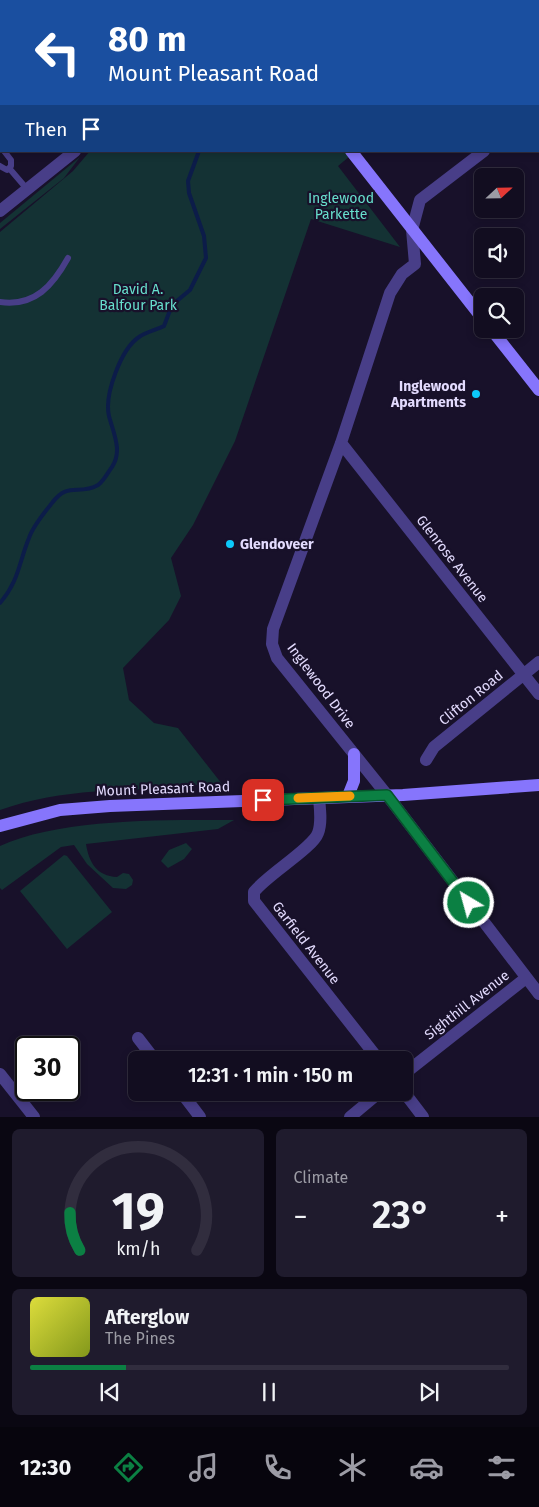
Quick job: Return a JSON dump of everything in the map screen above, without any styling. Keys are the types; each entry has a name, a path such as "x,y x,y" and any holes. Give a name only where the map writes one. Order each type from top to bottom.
{"main road":[{"path":"352,152 474,308"},
{"path":"498,338 539,390"},
{"path":"348,796 354,781 354,754"},
{"name":"Mount Pleasant Road","path":"0,826 60,810 387,795 539,785"}],"street":[{"path":"0,211 74,152"},
{"name":"Inglewood Drive","path":"483,152 420,200 412,230 415,264 402,274 392,289 341,443 273,629 272,644 277,658 387,795 539,994"},
{"name":"Glenrose Avenue","path":"341,443 539,694"},
{"name":"Clifton Road","path":"426,760 434,747 539,662"},
{"name":"Garfield Avenue","path":"319,798 318,834 310,844 261,883 254,892 254,901 372,1051"},
{"name":"Sighthill Avenue","path":"413,1067 526,978"},
{"path":"138,1038 148,1051"},
{"path":"0,1074 34,1117"},
{"path":"188,1101 200,1117"},
{"path":"350,1117 369,1101"},
{"path":"411,1101 423,1117"}],"lane":[{"path":"5,152 11,160 9,168"},
{"path":"0,166 3,169 9,168"},
{"path":"9,168 27,190"},
{"path":"0,302 18,302 43,293 54,283 68,258"}],"green space":[{"name":"David A. Balfour Park","path":"89,152 355,152 338,166 400,247 311,219 235,441 193,525 171,558 181,596 169,620 123,668 129,700 154,723 178,728 222,784 193,785 192,788 119,790 71,794 23,803 0,810 0,232 73,171"},
{"path":"80,157 64,178 0,229 0,223"},
{"path":"234,820 218,829 86,844 89,857 99,871 117,877 123,873 129,874 133,880 132,885 126,889 113,888 87,864 74,845 61,847 2,890 0,888 0,846 25,837 52,830 114,822"},
{"path":"186,843 192,849 184,859 168,868 161,861 169,850"},
{"path":"64,855 67,856 112,912 67,949 20,891"}],"waterway":[{"path":"0,603 15,579 33,529 52,503 63,492 91,488 98,485 112,467 117,455 117,448 108,407 115,373 132,343 139,337 164,326 172,305 190,290 206,258 204,236 189,193 188,181 199,152"}],"slow traffic":[{"path":"298,798 350,796"}],"place":[{"name":"Inglewood Apartments","path":"476,394"},
{"name":"Glendoveer","path":"230,544"}],"route":[{"path":"263,800 387,795 469,903"}],"park label":[{"name":"Inglewood Parkette","path":"341,206"}]}
